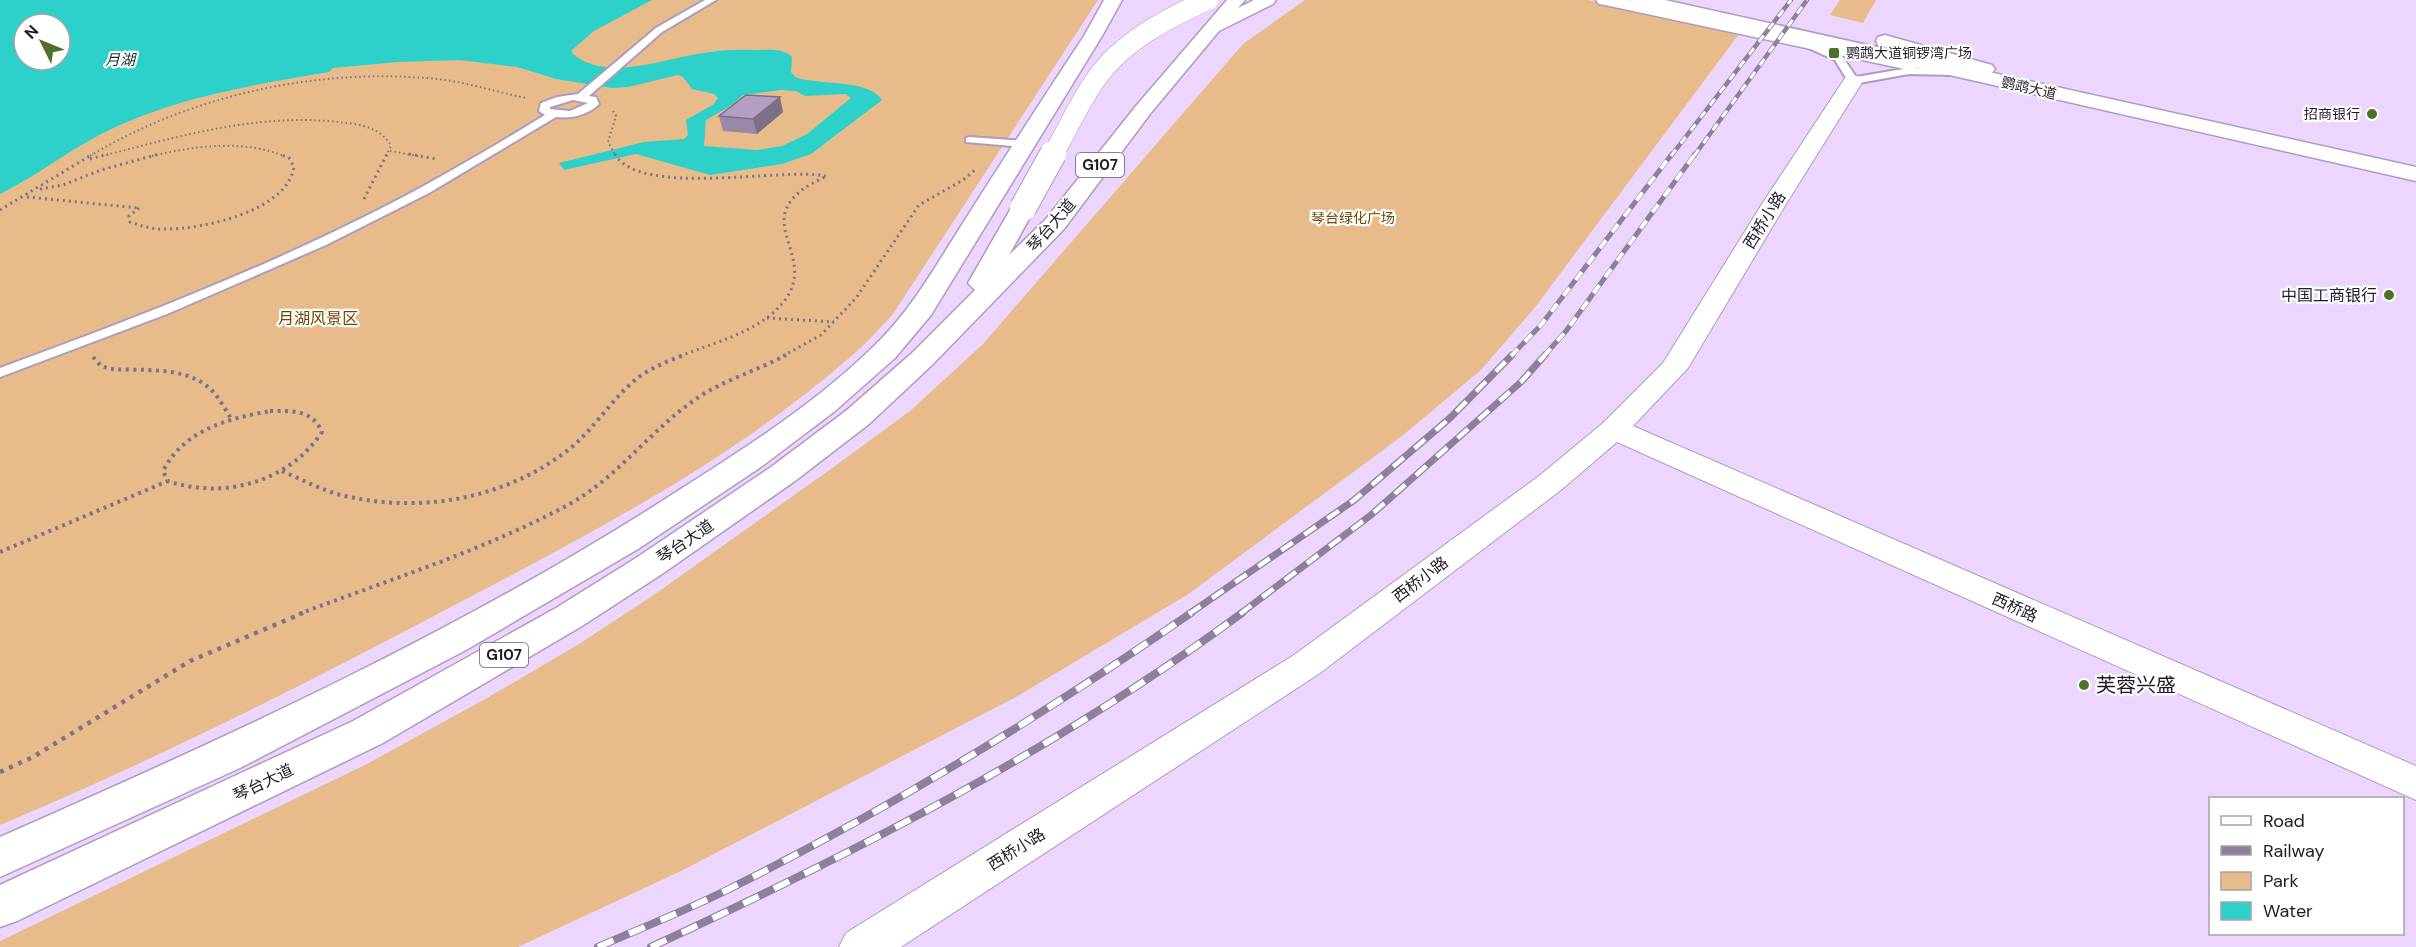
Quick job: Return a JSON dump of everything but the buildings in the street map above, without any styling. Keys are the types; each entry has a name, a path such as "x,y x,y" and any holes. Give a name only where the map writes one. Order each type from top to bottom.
{"main road":[{"name":"琴台大道","path":"0,858 225,756 452,640 626,541 749,460 824,404 885,352 921,309 1093,36 1113,0"},
{"path":"957,323 1096,79 1108,64 1131,44 1150,31 1208,0"},
{"name":"琴台大道","path":"0,907 368,732 569,617 649,566 783,474 858,417 922,359 1055,224 1143,110 1236,0"},
{"path":"1210,31 1267,0"},
{"path":"1605,0 1953,72 1981,73"},
{"name":"鹦鹉大道","path":"1641,0 2416,165"},
{"name":"鹦鹉大道","path":"1676,0 2416,174"},
{"path":"1704,0 1863,35 1981,73"}],"street":[{"name":"西桥小路","path":"862,947 1306,664 1550,483 1614,429 1674,368 1774,204 1853,81"},
{"name":"西桥路","path":"1614,429 2416,784"}],"lane":[{"path":"0,373 239,278 348,229 476,162 565,98 586,93 677,17 712,0"},
{"path":"1806,43 1839,58 1853,81 1909,71 1953,72"},
{"path":"552,108 578,112 594,104 586,93"},
{"path":"970,140 1024,144"}],"path":[{"path":"0,210 129,134 189,110 244,95 308,83 369,77 436,78 552,108"},
{"path":"282,471 342,496 357,499 432,504 482,494 519,478 563,453 633,382 652,368 750,327 766,318 786,300 792,289 795,268 783,220 785,206 796,193 827,176 797,172 739,179 694,180 643,171 619,159 612,151 608,138 615,113 594,104"},
{"path":"87,160 208,130 256,122 302,118 365,126 388,140 390,151 348,229"},
{"path":"0,772 33,757 157,679 199,657 269,626 493,540 566,506 595,488 618,470 661,427 697,398 798,348 821,334 856,298 919,205 932,194 969,177 995,142"},
{"path":"25,197 140,208 129,216 130,222 159,229 187,227 241,214 269,201 287,187 294,167 290,158 263,148 193,148 117,165 54,190 39,189"},
{"path":"390,151 476,162"},
{"path":"766,318 834,322"},
{"path":"84,340 96,362 101,366 171,374 197,380 214,394 232,420"},
{"path":"270,411 309,414 319,422 322,432 317,445 303,458 282,471 256,482 220,490 202,491 182,488 168,481 164,471 168,459 180,446 199,433 232,420 270,411"},
{"path":"0,552 168,481"}],"green space":[{"name":"月湖风景区","path":"0,0 1098,0 893,314 855,353 803,396 707,464 553,553 227,722 0,825"},
{"name":"琴台绿化广场","path":"1305,0 1588,0 1739,34 1536,306 1481,370 1402,436 1187,595 1016,697 681,871 518,947 0,947 0,941 365,765 487,698 579,644 655,594 835,466 910,411 983,344 1243,44"},
{"path":"1840,0 1876,0 1863,23 1830,15"}],"water":[{"name":"月湖","path":"0,0 652,0 594,31 572,50 572,53 585,62 616,68 720,51 776,50 792,57 791,72 795,77 866,88 882,100 811,154 782,164 710,175 636,154 564,170 559,163 644,142 684,139 688,135 686,120 714,104 718,98 714,94 692,89 683,77 678,75 628,87 612,88 556,79 517,67 459,60 398,62 333,68 329,72 216,94 161,109 93,138 0,194","holes":["781,90 796,91 805,96 846,94 851,98 807,134 782,146 757,150 704,146 706,120 732,105 743,95"]}],"railway":[{"path":"1671,156 1791,0"},
{"path":"1694,156 1807,0"},
{"path":"1511,356 1541,325 1672,154"},
{"path":"1544,356 1566,331 1695,154"},
{"path":"1189,614 1353,501 1450,418 1512,355"},
{"path":"1240,614 1371,515 1521,382 1545,355"},
{"path":"598,947 723,892 844,829 962,761 1078,689 1191,613"},
{"path":"651,947 805,874 955,795 1101,709 1242,613"}],"place":[{"name":"鹦鹉大道铜锣湾广场","path":"1834,53"},
{"name":"招商银行","path":"2372,114"},
{"name":"中国工商银行","path":"2389,295"},
{"name":"芙蓉兴盛","path":"2084,685"}]}
